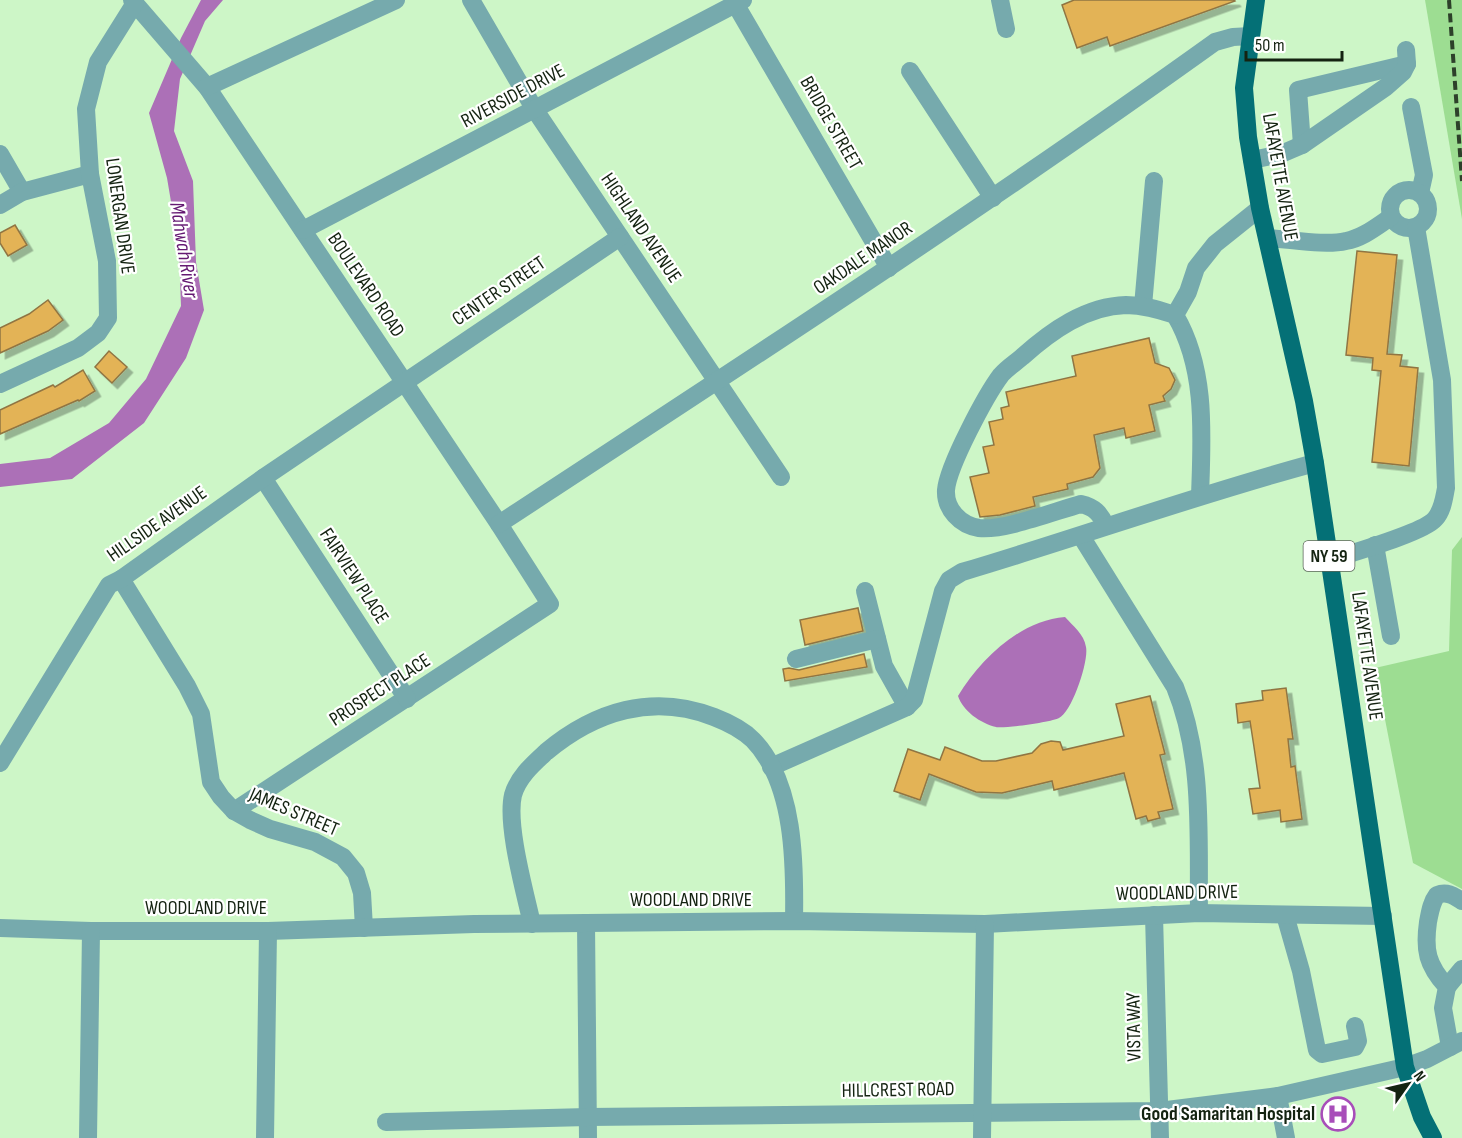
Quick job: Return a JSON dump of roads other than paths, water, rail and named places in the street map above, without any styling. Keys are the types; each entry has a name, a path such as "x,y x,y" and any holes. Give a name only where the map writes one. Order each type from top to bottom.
{"main road":[{"name":"LAFAYETTE AVENUE","path":"1256,0 1244,88 1248,137 1260,208 1304,401 1315,463 1405,1067 1422,1116 1433,1138"}],"street":[{"path":"207,87 396,0"},
{"name":"HIGHLAND AVENUE","path":"471,0 535,110 782,477"},
{"path":"1000,0 1006,28"},
{"name":"RIVERSIDE DRIVE","path":"303,230 535,110 737,1"},
{"name":"BRIDGE STREET","path":"737,1 889,268"},
{"name":"BOULEVARD ROAD","path":"133,2 207,87 550,604"},
{"name":"LONERGAN DRIVE","path":"0,384 78,348 98,333 108,318 107,261 90,174 86,109 98,62 133,2"},
{"name":"OAKDALE MANOR","path":"499,524 993,198 1082,138 1215,42 1233,37 1251,36"},
{"path":"1252,160 1281,154 1302,145 1386,87 1403,72 1407,57 1297,81 1302,145"},
{"path":"910,71 993,198"},
{"path":"1411,107 1424,176 1420,193"},
{"path":"0,154 22,192"},
{"path":"0,205 22,192 90,174"},
{"path":"1143,306 1154,181"},
{"path":"1408,189 1420,193 1427,203 1428,210 1424,222 1406,229 1399,226 1390,217 1390,204 1396,194 1408,189"},
{"path":"1175,315 1188,292 1196,268 1215,244 1260,208"},
{"path":"1267,238 1328,243 1346,241 1361,236 1390,217"},
{"path":"1330,560 1421,530 1435,519 1443,503 1446,488 1442,380 1416,227"},
{"name":"CENTER STREET","path":"404,382 620,237"},
{"path":"1106,525 1102,516 1092,506 1081,504 1010,525 979,528 962,521 950,511 946,490 954,462 982,407 1002,375 1056,329 1095,310 1125,305 1143,306 1175,315 1185,331 1199,386 1202,445 1200,496"},
{"name":"HILLSIDE AVENUE","path":"0,764 109,585 121,579 262,478 404,382"},
{"path":"771,767 907,708 914,700 943,591 949,580 962,572 1081,536 1106,525 1315,463"},
{"name":"FAIRVIEW PLACE","path":"262,478 407,699"},
{"path":"1081,536 1158,658 1175,687 1184,710 1193,748 1198,790 1199,913"},
{"path":"1375,545 1391,636"},
{"name":"JAMES STREET","path":"121,579 187,686 201,714 211,782 221,797 234,811 270,828 315,842 343,857 356,873 362,893 364,928"},
{"path":"865,591 884,666 907,708"},
{"name":"PROSPECT PLACE","path":"234,811 550,604"},
{"path":"796,659 878,639"},
{"path":"532,924 513,828 513,795 526,771 561,740 593,722 626,709 663,704 694,709 730,724 753,740 771,767 786,806 793,838 794,921"},
{"path":"1447,987 1430,964 1426,952 1431,907 1437,895 1443,893 1454,895 1462,901"},
{"name":"WOODLAND DRIVE","path":"0,928 91,931 268,931 586,923 794,921 985,924 1199,913 1383,916"},
{"name":"VISTA WAY","path":"1154,915 1160,1138"},
{"path":"1285,915 1301,971 1317,1050 1322,1054 1355,1047 1358,1041 1355,1026"},
{"path":"586,923 588,1138"},
{"path":"982,1138 985,924"},
{"path":"88,1138 91,931"},
{"path":"265,1138 268,931"},
{"path":"1456,1044 1444,1023 1443,1008 1447,987 1462,969"},
{"name":"HILLCREST ROAD","path":"386,1122 588,1117 1159,1111 1278,1096 1405,1067 1456,1044"},
{"path":"1278,1096 1286,1138"}],"water":[{"name":"Mahwah River","path":"201,0 223,0 205,21 180,79 174,131 193,181 196,262 204,310 186,358 144,423 72,479 0,487 0,464 50,458 109,423 146,379 181,306 179,249 167,178 149,113 181,38"},
{"path":"1065,617 1083,638 1086,654 1074,697 1064,714 1047,721 1000,727 984,723 973,716 958,696 990,656 1017,634 1032,626"}],"railway":[{"path":"1449,0 1462,181"}],"place":[{"name":"Good Samaritan Hospital","path":"1338,1114"}]}
